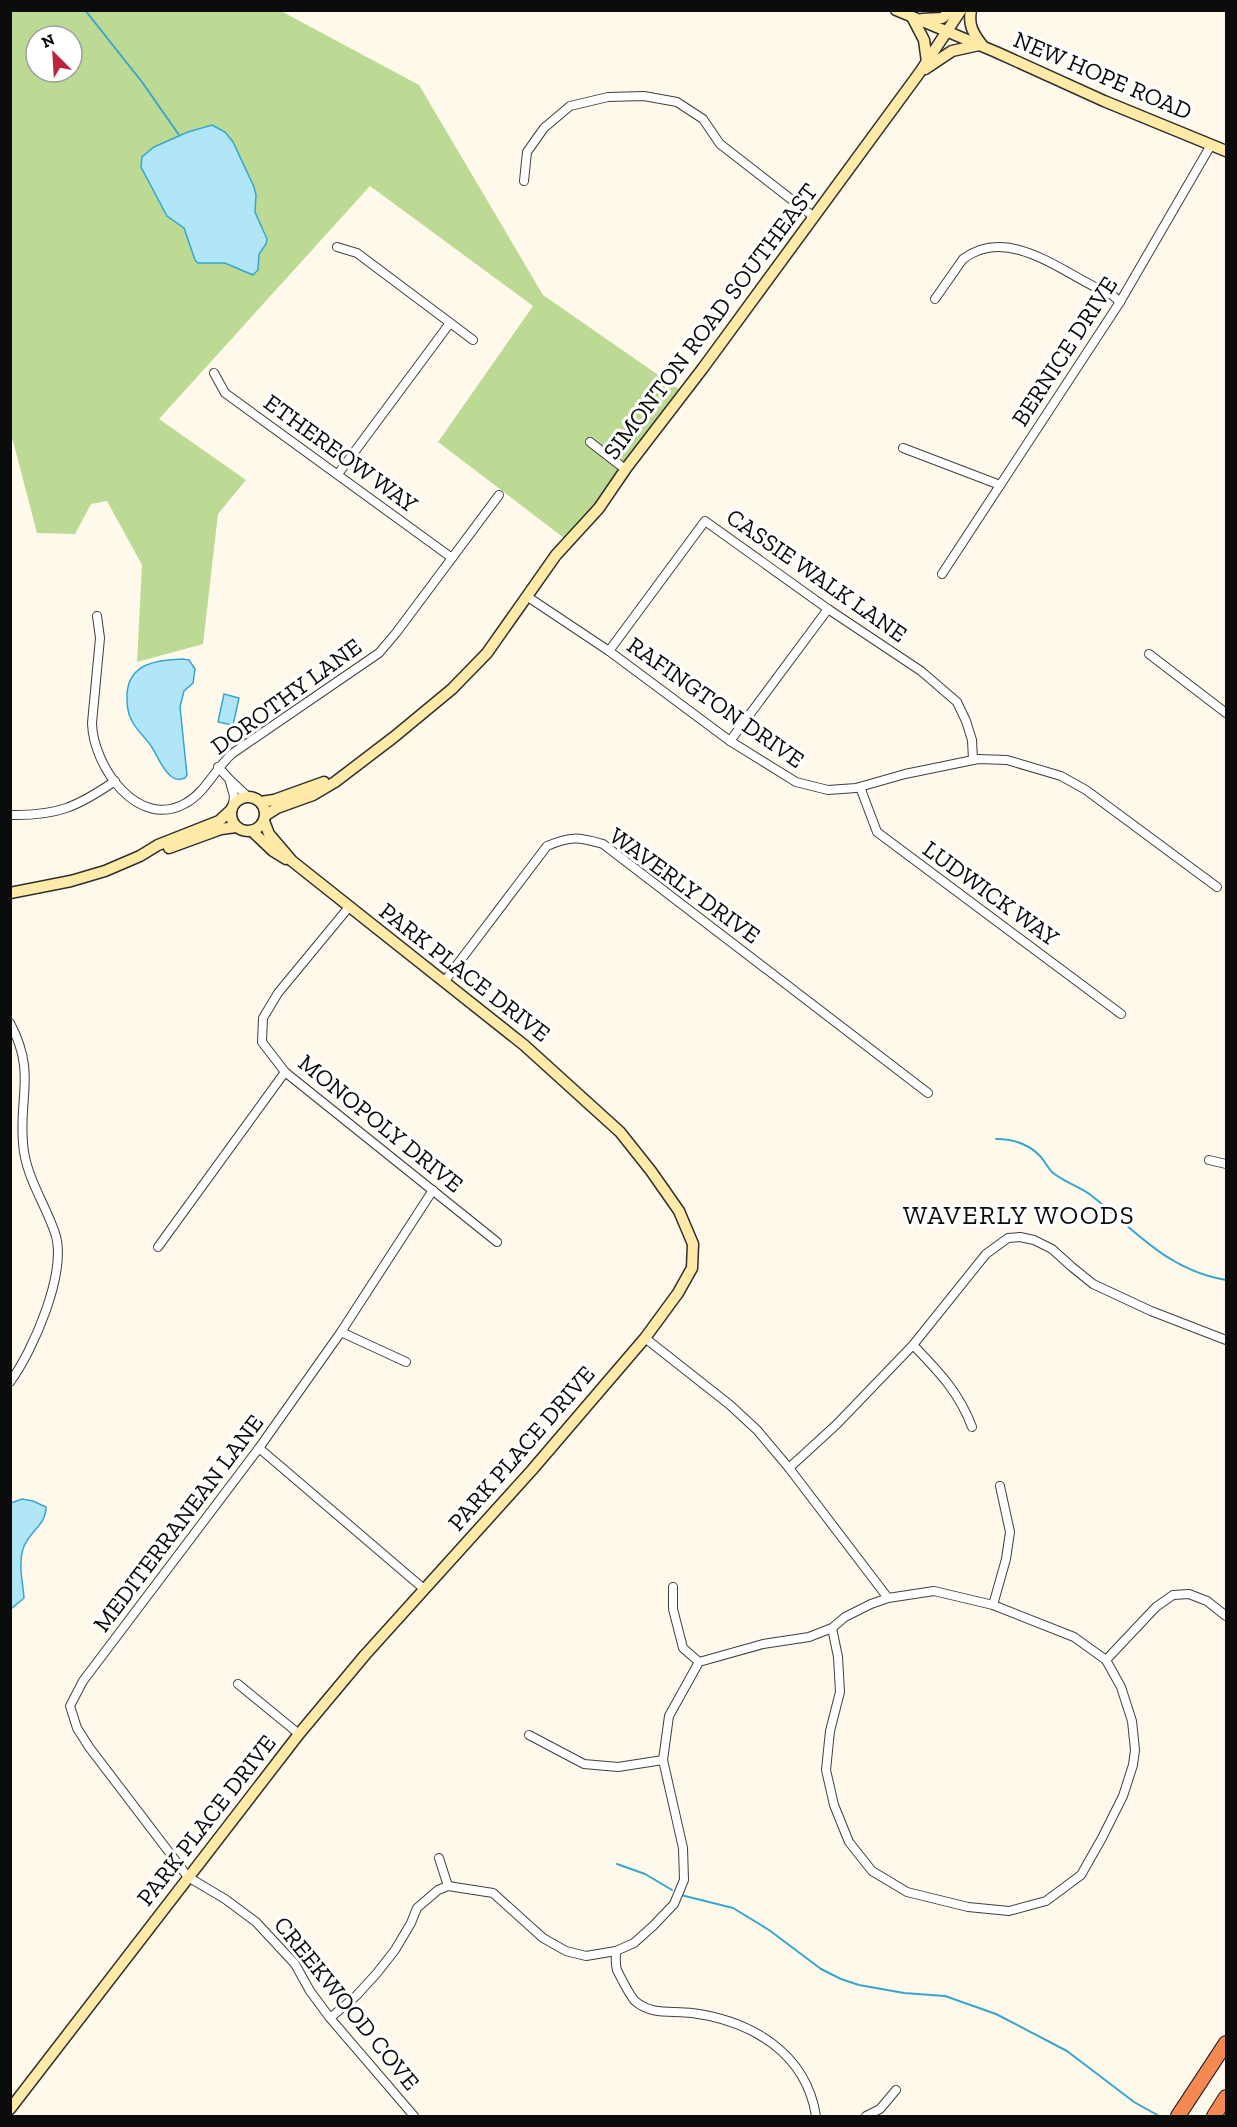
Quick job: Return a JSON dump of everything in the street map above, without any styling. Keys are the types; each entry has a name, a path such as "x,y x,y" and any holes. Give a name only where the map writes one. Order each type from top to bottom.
{"highway":[{"path":"1178,2116 1227,2043"},
{"path":"1214,2116 1227,2097"}],"street":[{"name":"NEW HOPE ROAD","path":"896,10 1104,101 1227,151"},
{"path":"927,62 924,40 914,18 942,18 953,10"},
{"name":"SIMONTON ROAD SOUTHEAST","path":"341,776 394,737 452,689 487,653 556,555 599,508 625,469 703,369 920,72 961,10"},
{"path":"920,72 952,51 982,46 970,27 970,10"},
{"path":"524,181 527,152 544,128 570,106 608,97 644,96 677,102 703,119 720,144 814,217"},
{"name":"BERNICE DRIVE","path":"942,574 1120,302 1212,145"},
{"path":"337,247 357,253 473,340"},
{"path":"935,298 963,259 982,249 1004,247 1041,258 1112,295 1120,302"},
{"path":"338,474 450,323"},
{"name":"ETHEREOW WAY","path":"214,373 225,393 452,558"},
{"path":"590,442 625,469"},
{"path":"903,448 1000,485"},
{"name":"DOROTHY LANE","path":"97,616 100,638 92,710 92,735 98,752 118,787 139,805 155,810 168,809 188,802 198,794 218,767 233,753 379,653 499,495"},
{"name":"CASSIE WALK LANE","path":"609,651 705,521 828,609 921,671 957,702 972,740 973,760"},
{"name":"RAFINGTON DRIVE","path":"528,597 609,651 730,741 796,782 828,790 860,787 905,774 973,760 1007,760 1061,776 1086,790 1217,887"},
{"path":"730,741 828,609"},
{"path":"1149,654 1227,713"},
{"path":"218,767 249,796 261,802 274,800 341,776"},
{"path":"230,780 234,796 231,817 236,827 252,831 257,829 277,808 313,795 341,776"},
{"path":"10,815 42,814 68,809 115,781"},
{"name":"LUDWICK WAY","path":"860,787 877,831 1121,1014"},
{"path":"140,856 158,845 219,821 243,797 249,796"},
{"path":"261,802 265,818"},
{"name":"PARK PLACE DRIVE","path":"10,2109 299,1734 645,1338 678,1293 692,1268 693,1244 679,1211 620,1132 548,1065 292,861 269,834 265,818"},
{"path":"10,893 79,879 221,829 236,827"},
{"name":"PARK PLACE DRIVE","path":"252,831 273,851 292,861"},
{"name":"WAVERLY DRIVE","path":"444,982 547,846 565,839 582,838 603,844 928,1093"},
{"name":"MONOPOLY DRIVE","path":"349,907 278,993 263,1018 262,1042 285,1072 497,1242"},
{"path":"10,1023 21,1047 26,1074 22,1130 24,1155 32,1180 53,1226 58,1246 56,1269 39,1333 22,1366 10,1382"},
{"path":"158,1247 285,1072"},
{"path":"1209,1160 1227,1164"},
{"name":"MEDITERRANEAN LANE","path":"188,1877 89,1747 77,1728 70,1706 83,1682 259,1448 341,1332 433,1190"},
{"path":"789,1468 837,1424 913,1345 986,1254 1008,1238 1020,1237 1034,1240 1052,1249 1093,1284 1151,1311 1227,1340"},
{"path":"341,1332 406,1362"},
{"path":"645,1338 730,1405 757,1430 789,1468 888,1598"},
{"path":"913,1345 948,1383 964,1406 972,1426"},
{"path":"259,1448 424,1589"},
{"path":"993,1605 1006,1559 1010,1532 1000,1486"},
{"path":"673,1587 673,1609 682,1648 699,1662"},
{"path":"330,2018 356,1996 377,1973 395,1950 417,1908 438,1890 448,1886 493,1893 543,1938 567,1951 586,1956 616,1952 634,1943 674,1904 684,1880 683,1848 663,1760 669,1716 699,1662 763,1644 809,1636 832,1628 846,1617 888,1598 933,1591 993,1605 1074,1637 1106,1660 1121,1688 1132,1721 1135,1749 1133,1765 1123,1796 1081,1875 1046,1901 1009,1911 968,1907 907,1892 872,1871 849,1842 834,1805 826,1770 830,1731 840,1692 838,1657 832,1628"},
{"path":"1106,1660 1156,1607 1173,1595 1190,1594 1207,1601 1227,1616"},
{"path":"238,1684 299,1734"},
{"path":"529,1735 584,1764 618,1767 663,1760"},
{"path":"439,1858 448,1886"},
{"name":"CREEKWOOD COVE","path":"188,1877 225,1899 256,1922 295,1964 310,1991 330,2018 414,2116"},
{"path":"616,1952 616,1968 635,2001 657,2012 692,2013 730,2021 761,2036 785,2053 804,2079 816,2116"},
{"path":"866,2116 880,2109 896,2090"}],"green space":[{"path":"10,11 281,11 419,85 543,295 680,390 589,512 564,538 438,442 533,306 370,186 159,419 246,480 218,514 203,644 137,662 142,565 107,501 91,504 75,534 37,533 11,439"}],"water":[{"path":"212,125 225,132 233,142 254,187 255,212 267,239 259,254 258,270 253,275 225,263 198,263 184,228 167,216 141,167 142,157 154,147 188,132"},
{"path":"182,659 189,660 195,669 193,683 184,691 180,707 187,775 185,778 175,779 165,771 151,746 130,718 127,694 133,676 146,665"},
{"path":"224,694 239,698 233,725 218,722"},
{"path":"22,1499 46,1507 43,1519 23,1549 21,1567 24,1598 11,1609 11,1503"}],"waterway":[{"path":"85,10 142,82 179,135"},
{"path":"996,1139 1015,1141 1031,1149 1056,1175 1087,1193 1169,1258 1186,1268 1226,1280"},
{"path":"617,1864 645,1874 672,1890"},
{"path":"681,1895 733,1908 769,1930 821,1969 841,1979 859,1985 904,1993 945,1996 996,2014 1067,2051 1134,2102 1159,2116"}],"district":[{"name":"WAVERLY WOODS","path":"1019,1215"}]}
